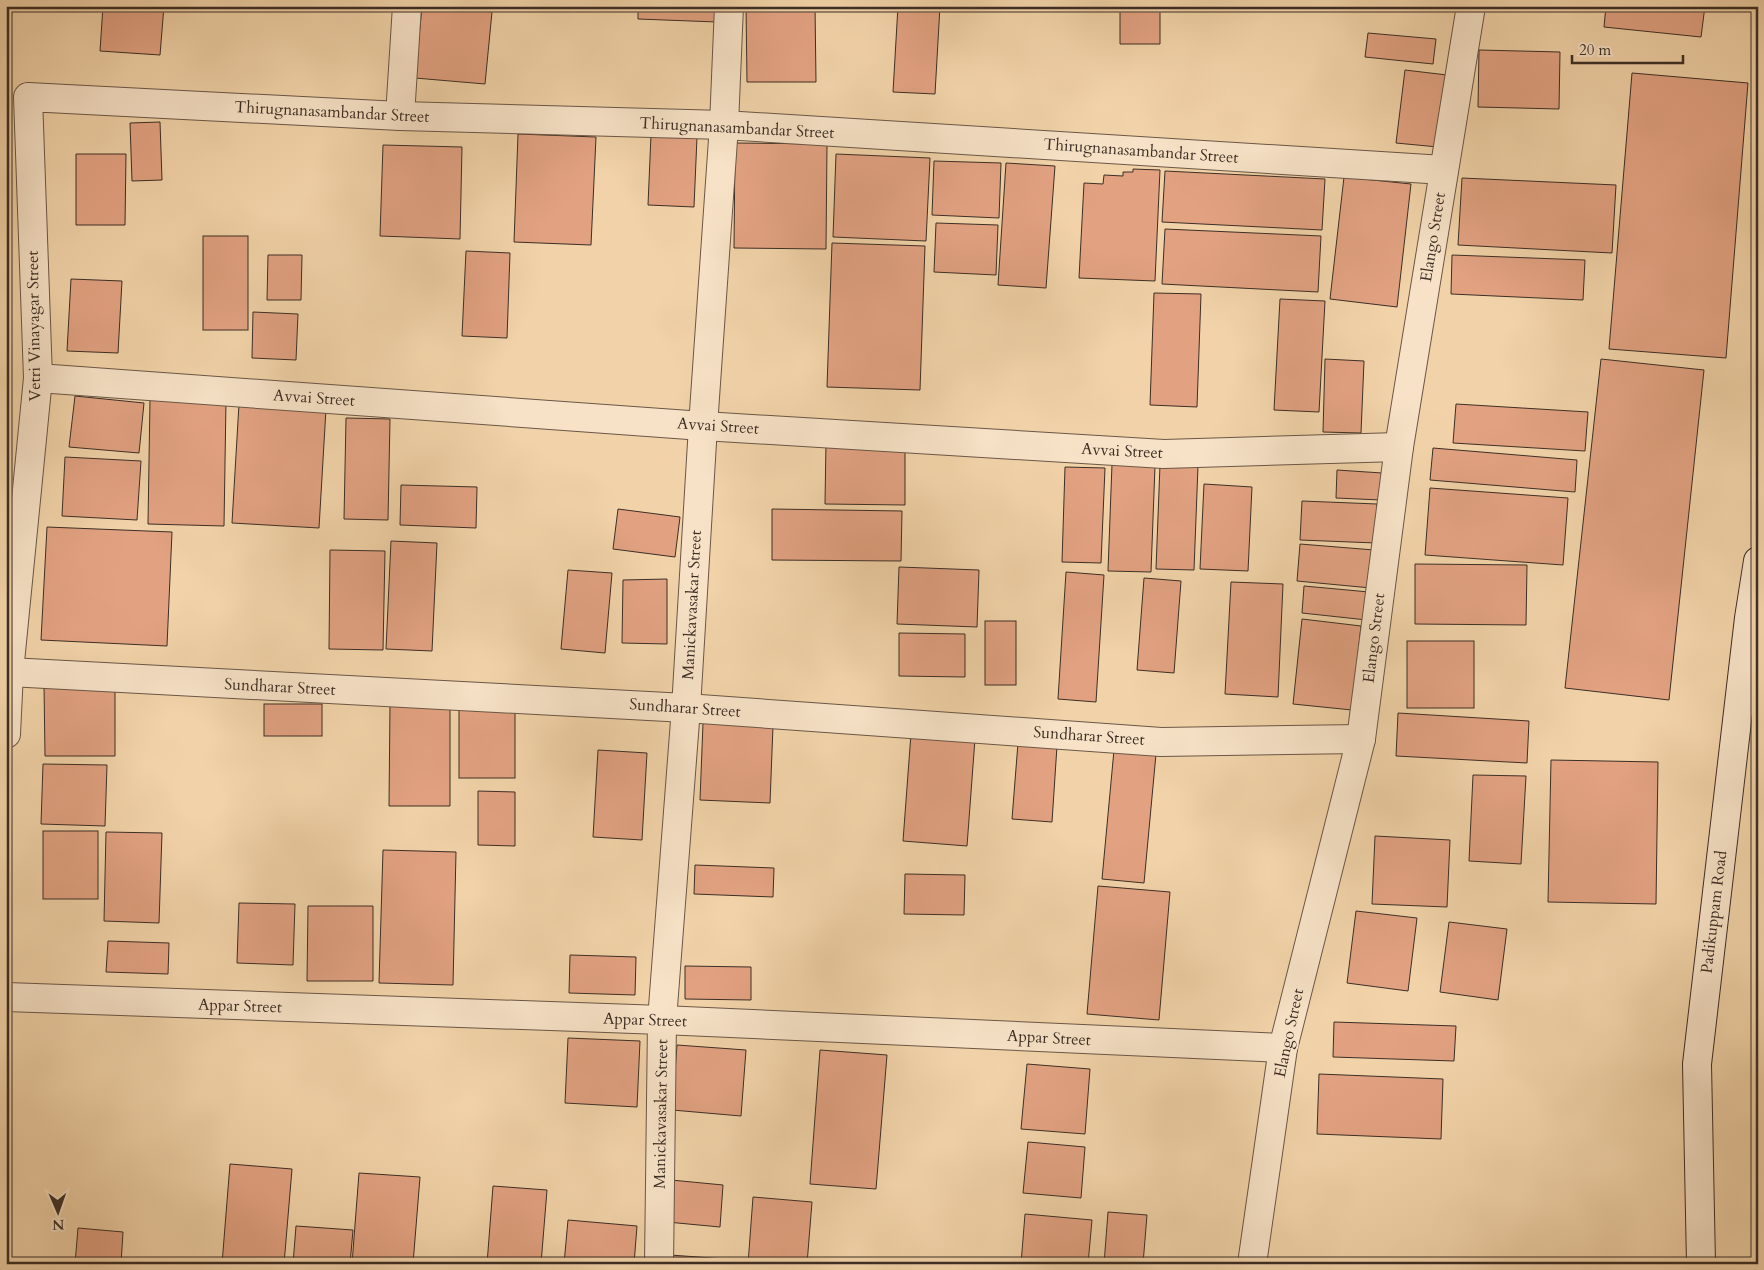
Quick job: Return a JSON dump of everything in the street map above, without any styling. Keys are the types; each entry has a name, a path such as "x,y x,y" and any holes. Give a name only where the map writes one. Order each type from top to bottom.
{"street":[{"path":"400,116 407,6"},
{"name":"Manickavasakar Street","path":"659,1264 662,1020 686,708 724,125 729,6"},
{"name":"Elango Street","path":"1252,1264 1283,1048 1360,739 1399,447 1471,6"},
{"name":"Thirugnanasambandar Street","path":"28,97 400,116 724,125 1444,170"},
{"name":"Vetri Vinayagar Street","path":"6,734 9,672 38,378 28,97"},
{"name":"Avvai Street","path":"38,378 703,426 1164,454 1399,447"},
{"name":"Padikuppam Road","path":"1701,1264 1696,1064 1753,620 1758,561"},
{"name":"Sundharar Street","path":"9,672 686,708 1161,742 1360,739"},
{"name":"Appar Street","path":"6,997 662,1020 1283,1048"}],"building":[{"path":"103,6 164,6 160,55 100,51"},
{"path":"422,6 492,12 485,84 415,78"},
{"path":"524,6 558,6 558,8"},
{"path":"638,6 717,6 717,22 638,19"},
{"path":"746,6 815,6 816,82 747,82"},
{"path":"898,6 940,6 935,94 893,92"},
{"path":"1606,6 1705,6 1701,37 1604,27"},
{"path":"1160,7 1160,44 1120,44 1120,8"},
{"path":"1368,33 1436,39 1433,64 1365,57"},
{"path":"1479,50 1560,52 1559,109 1478,107"},
{"path":"1405,70 1447,75 1438,147 1396,143"},
{"path":"1632,73 1748,83 1726,358 1609,349"},
{"path":"160,122 162,180 132,181 130,123"},
{"path":"518,134 596,137 591,245 514,242"},
{"path":"651,135 697,137 694,207 648,205"},
{"path":"735,143 827,144 826,249 734,248"},
{"path":"383,145 462,147 460,239 380,236"},
{"path":"76,154 126,154 125,225 76,225"},
{"path":"836,154 930,158 926,241 833,237"},
{"path":"934,161 1001,163 999,218 932,215"},
{"path":"1006,163 1055,166 1046,288 998,285"},
{"path":"1133,169 1160,170 1155,281 1079,278 1084,183 1103,184 1104,175 1123,176 1123,172 1133,172"},
{"path":"1165,171 1325,179 1322,230 1162,222"},
{"path":"1344,177 1411,184 1397,307 1330,299"},
{"path":"1462,178 1616,185 1612,253 1458,245"},
{"path":"936,223 998,225 996,275 934,272"},
{"path":"1165,229 1321,236 1318,292 1162,284"},
{"path":"203,236 248,236 248,330 203,330"},
{"path":"832,243 925,246 920,390 827,387"},
{"path":"466,251 510,253 507,338 462,336"},
{"path":"268,255 302,255 301,300 267,300"},
{"path":"1452,255 1585,260 1583,300 1451,294"},
{"path":"71,279 122,281 118,353 67,351"},
{"path":"1154,293 1201,294 1197,407 1150,405"},
{"path":"1280,299 1325,301 1319,412 1274,410"},
{"path":"253,312 298,314 296,360 252,358"},
{"path":"1325,359 1364,361 1361,433 1323,432"},
{"path":"1601,359 1704,370 1669,700 1565,688"},
{"path":"75,396 144,403 139,453 69,447"},
{"path":"150,399 226,400 224,526 148,524"},
{"path":"239,404 326,409 319,528 232,523"},
{"path":"1456,404 1588,412 1585,451 1453,443"},
{"path":"346,418 390,419 388,520 344,519"},
{"path":"826,441 905,442 905,505 825,504"},
{"path":"1433,448 1577,460 1575,492 1430,480"},
{"path":"65,457 141,461 137,520 62,516"},
{"path":"1112,464 1155,466 1151,572 1108,571"},
{"path":"1160,465 1198,466 1194,570 1156,569"},
{"path":"1065,467 1105,468 1101,563 1062,562"},
{"path":"1337,470 1382,473 1381,500 1336,498"},
{"path":"1204,484 1252,487 1248,571 1200,569"},
{"path":"401,485 477,487 476,528 400,525"},
{"path":"1430,488 1568,498 1563,565 1425,555"},
{"path":"1302,501 1377,504 1376,543 1300,540"},
{"path":"618,509 680,517 675,557 613,549"},
{"path":"772,509 902,511 901,561 772,560"},
{"path":"47,527 172,532 167,646 41,640"},
{"path":"391,541 437,543 432,651 386,649"},
{"path":"1300,544 1374,550 1371,588 1297,581"},
{"path":"330,550 385,551 383,650 329,649"},
{"path":"1415,564 1527,565 1526,625 1415,624"},
{"path":"899,567 979,570 977,627 897,624"},
{"path":"568,570 612,573 605,653 561,649"},
{"path":"1066,572 1104,575 1096,702 1058,699"},
{"path":"1144,578 1181,581 1174,673 1137,670"},
{"path":"667,579 667,644 622,643 623,580"},
{"path":"1231,582 1283,584 1278,697 1225,694"},
{"path":"1304,586 1369,592 1367,620 1302,613"},
{"path":"1302,619 1361,626 1352,710 1293,704"},
{"path":"985,621 1016,621 1016,685 985,685"},
{"path":"899,633 965,634 965,677 899,676"},
{"path":"1407,641 1474,641 1474,708 1407,708"},
{"path":"44,685 115,685 115,756 45,756"},
{"path":"264,704 322,704 322,736 264,736"},
{"path":"390,704 450,704 450,806 389,806"},
{"path":"459,710 515,710 515,778 459,778"},
{"path":"1398,713 1529,721 1527,763 1396,756"},
{"path":"703,723 773,726 770,803 700,800"},
{"path":"911,734 975,739 967,846 903,841"},
{"path":"1018,743 1057,746 1052,822 1012,819"},
{"path":"598,750 647,753 642,840 593,837"},
{"path":"1114,750 1156,754 1144,883 1102,879"},
{"path":"1551,760 1658,762 1656,904 1548,902"},
{"path":"43,764 107,765 105,826 41,824"},
{"path":"1473,775 1526,776 1521,864 1469,861"},
{"path":"478,791 515,792 515,846 478,845"},
{"path":"43,831 98,831 98,899 43,899"},
{"path":"106,832 162,833 159,923 104,921"},
{"path":"1375,836 1450,840 1447,907 1372,904"},
{"path":"383,850 456,852 453,985 379,983"},
{"path":"695,865 774,868 773,897 694,894"},
{"path":"905,874 965,875 964,915 904,914"},
{"path":"1098,886 1170,892 1159,1020 1087,1014"},
{"path":"239,903 295,904 293,965 237,963"},
{"path":"308,906 373,906 373,981 307,981"},
{"path":"1356,911 1417,918 1408,991 1347,983"},
{"path":"1449,922 1507,929 1498,1000 1440,992"},
{"path":"108,941 169,943 168,974 106,972"},
{"path":"570,955 636,957 635,995 569,993"},
{"path":"685,966 751,967 751,1000 685,999"},
{"path":"1334,1022 1456,1026 1454,1061 1333,1057"},
{"path":"568,1038 640,1041 637,1107 565,1103"},
{"path":"677,1045 746,1050 741,1116 672,1110"},
{"path":"820,1050 887,1055 876,1189 810,1184"},
{"path":"1027,1064 1090,1069 1085,1134 1021,1129"},
{"path":"1319,1074 1443,1079 1441,1139 1317,1134"},
{"path":"1028,1142 1085,1147 1081,1198 1023,1193"},
{"path":"230,1164 292,1169 284,1264 222,1264"},
{"path":"359,1173 420,1177 413,1264 352,1264"},
{"path":"671,1180 723,1185 720,1227 667,1222"},
{"path":"493,1186 547,1190 541,1264 487,1264"},
{"path":"753,1197 812,1202 807,1264 748,1264"},
{"path":"1108,1212 1147,1215 1143,1264 1104,1264"},
{"path":"1025,1214 1092,1220 1088,1264 1021,1264"},
{"path":"568,1220 637,1226 634,1264 564,1264"},
{"path":"296,1226 353,1230 350,1264 293,1264"},
{"path":"78,1228 123,1232 121,1264 75,1264"},
{"path":"670,1255 740,1260 740,1264 670,1264"}]}
